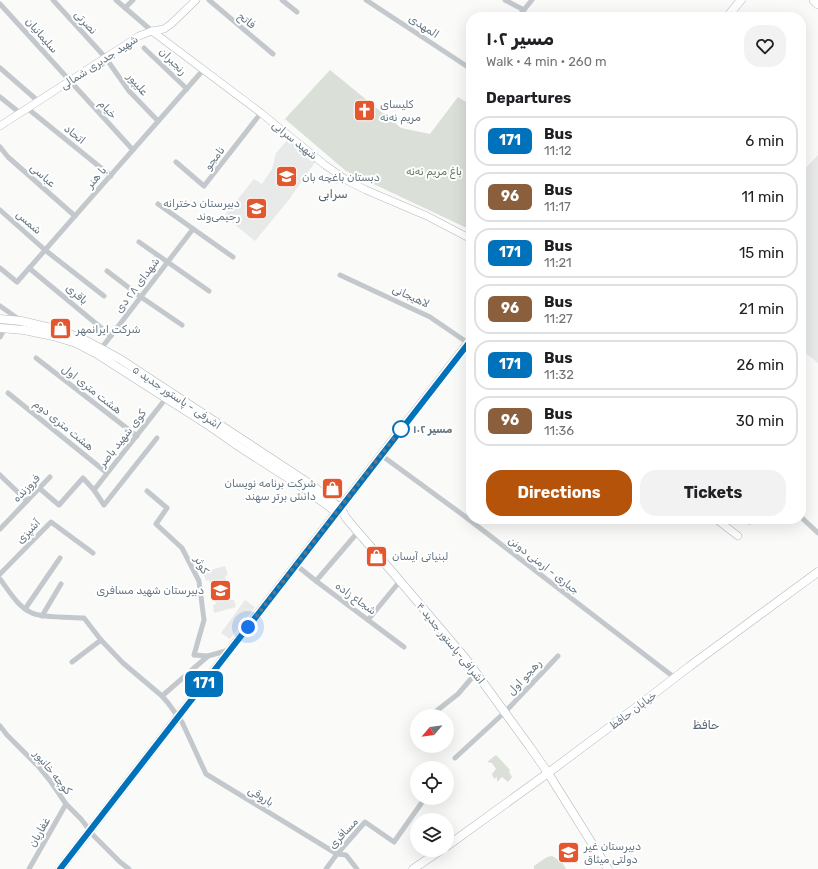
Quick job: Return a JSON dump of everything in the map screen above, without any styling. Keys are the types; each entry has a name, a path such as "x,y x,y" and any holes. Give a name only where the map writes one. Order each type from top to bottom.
{"highway":[{"path":"814,0 818,4"}],"main road":[{"path":"732,12 743,1"},
{"name":"اشرفی - پاستور جدید ۵","path":"0,319 22,321 51,328 81,338 99,351"},
{"name":"اشرفی - پاستور جدید ۵","path":"3,328 24,330 53,336 120,359 169,395 313,486 338,510"},
{"path":"60,869 92,833 178,717 466,346"},
{"name":"اشرافی-پاستور جدید ۴","path":"338,510 343,512 346,518 466,659 548,773 608,869"},
{"name":"خیابان حافظ","path":"454,841 548,773 818,572"},
{"path":"413,869 431,857"}],"street":[{"name":"نصرتی","path":"53,0 105,57"},
{"path":"116,0 152,31"},
{"path":"125,8 133,0"},
{"name":"شهید جدیری شمالی","path":"0,126 139,36 152,31 164,29 196,0"},
{"name":"فاتح","path":"208,0 273,54"},
{"path":"282,0 297,12"},
{"name":"المهدی","path":"366,0 466,66"},
{"path":"505,0 524,10 532,0"},
{"name":"سلیمانیان","path":"0,4 69,81"},
{"name":"شهید سرابی","path":"152,31 204,69 325,165 348,181 427,216 466,236"},
{"name":"رنجبران","path":"144,48 187,89"},
{"name":"علیپور","path":"105,57 129,91 158,121"},
{"path":"0,68 38,101"},
{"name":"با هنر","path":"0,268 17,282 204,69"},
{"name":"خیام","path":"69,81 133,150"},
{"path":"0,97 20,113"},
{"name":"اتحاد","path":"27,108 111,176"},
{"name":"نامجو","path":"176,162 204,186 261,113"},
{"name":"عباسی","path":"0,147 8,158 75,216"},
{"path":"158,204 233,258"},
{"name":"شمس","path":"0,210 46,250 104,296"},
{"name":"شهدای ۲۸ دی","path":"99,351 192,229"},
{"path":"138,242 209,292"},
{"name":"باقری","path":"29,268 111,336"},
{"path":"107,271 141,297 182,325"},
{"name":"لاهیجانی","path":"340,275 430,317 466,339"},
{"path":"0,306 22,321"},
{"path":"0,337 3,328"},
{"name":"هشت متری اول","path":"36,358 137,436"},
{"name":"هشت متری دوم","path":"8,392 107,473"},
{"name":"کوی شهید باصر","path":"94,490 169,395"},
{"path":"39,488 59,505 83,478 94,490 104,505 157,438"},
{"name":"جباری - ارمنی دونن","path":"381,455 466,517"},
{"path":"0,475 26,501"},
{"name":"فروزنده","path":"0,529 50,477"},
{"name":"کوثر","path":"147,491 167,508 156,524 182,548 199,581 204,620 194,656 208,656"},
{"name":"آشپزی","path":"0,574 51,522 92,553"},
{"path":"806,522 818,533"},
{"name":"جباری - ارمنی دونن","path":"475,524 675,678"},
{"path":"722,524 738,536"},
{"path":"316,581 358,532"},
{"path":"25,608 60,558"},
{"name":"شجاع زاده","path":"296,565 404,647"},
{"path":"0,579 19,604 32,613 42,616 62,584"},
{"path":"368,620 400,581"},
{"name":"باروقی","path":"42,616 84,618 101,640 123,663 162,696 182,722 206,774 337,854 346,855 357,869"},
{"path":"72,662 101,640"},
{"path":"162,696 208,656 231,649"},
{"name":"رهجو اول","path":"455,758 505,712 558,656"},
{"path":"439,709 458,694 476,673"},
{"name":"کوچه خانپور","path":"0,726 38,766 66,804 92,833 120,862 129,869"},
{"name":"غفاریان","path":"29,869 66,804"},
{"name":"مسافری","path":"326,869 365,822 394,842 420,805"}],"shaded area":[{"path":"289,138 316,161 288,201 255,241 224,216 254,179 262,184 272,169 276,153"},
{"path":"818,155 818,363 806,353 806,168"},
{"name":"دبیرستان شهید مسافری","path":"225,566 228,575 225,576 231,600 234,600 236,607 214,613 213,605 216,604 209,580 206,581 203,572"},
{"path":"245,600 255,607 230,639 221,633"}],"green space":[{"name":"باغ مریم نه‌نه","path":"330,70 401,128 430,134 458,97 466,102 466,228 346,171 285,119"},
{"path":"496,755 510,770 509,772 512,777 508,782 502,777 497,782 497,777 494,779 492,774 496,769 492,763 487,762"},
{"path":"552,856 562,862 566,869 534,869 534,866 547,857"}],"bus line":[{"name":"171","path":"60,869 466,346"}],"place":[{"name":"کلیسای مریم نه‌نه","path":"364,110"},
{"name":"دبستان باغچه بان","path":"286,177"},
{"name":"دبیرستان دخترانه رحیمی‌وند","path":"256,209"},
{"name":"شرکت ایرانمهر","path":"60,329"},
{"name":"مسیر ۱۰۲","path":"401,429"},
{"name":"شرکت برنامه نویسان دانش برتر سهند","path":"332,489"},
{"name":"لبنیاتی آیسان","path":"376,556"},
{"name":"دبیرستان شهید مسافری","path":"220,590"},
{"name":"دبیرستان غیر دولتی میثاق","path":"569,852"}],"district":[{"name":"سرابی","path":"333,194"},
{"name":"حافظ","path":"706,725"}],"route":[{"path":"248,627 401,429"}]}
